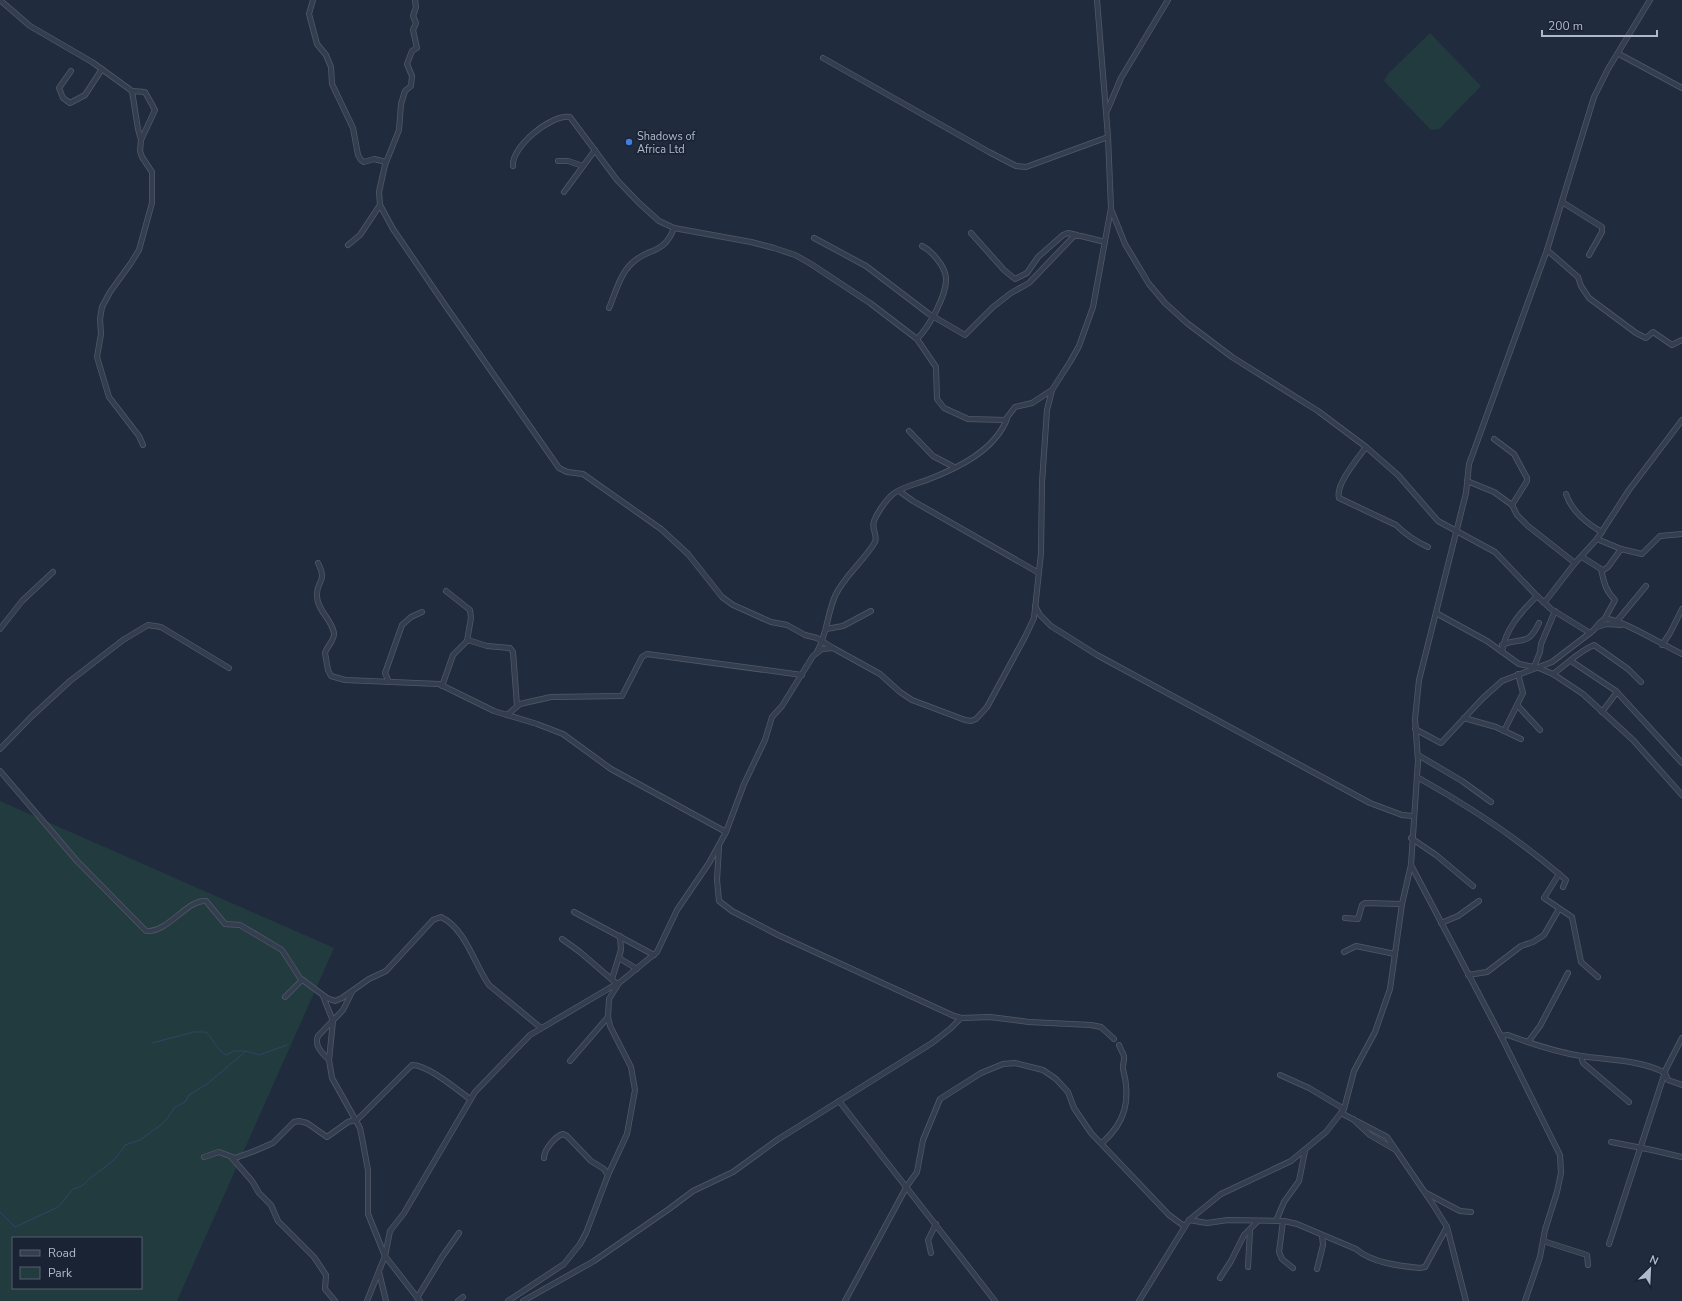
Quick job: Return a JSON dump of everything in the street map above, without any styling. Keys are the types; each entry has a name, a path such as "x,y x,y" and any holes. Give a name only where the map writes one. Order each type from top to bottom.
{"street":[{"path":"0,0 30,26 102,69 132,91 145,92 155,110 141,140"},
{"path":"313,0 308,14 318,44 326,55 331,67 332,84 354,132 358,155 364,162 374,159 386,162"},
{"path":"415,0 416,7 413,16 416,24 413,30 417,48 412,51 407,64 412,76 411,86 406,89 401,104 399,130 386,162 379,192 380,205 393,229 559,468 567,472 583,474 661,529 688,554 722,597 733,605 771,622 787,625 805,635 823,641 880,674 900,692 912,700 952,716 971,721 979,717 987,707 1032,622 1041,553 1042,469 1048,405 1052,390 1070,362 1086,331 1094,307 1111,208 1108,137 1097,0"},
{"path":"1106,113 1121,78 1168,0"},
{"path":"1139,1301 1189,1220 1221,1194 1279,1167 1305,1151 1326,1132 1343,1111 1354,1071 1369,1044 1388,998 1402,904 1410,865 1417,777 1418,755 1415,729 1419,680 1457,533 1466,493 1469,464 1547,250 1594,97 1608,69 1619,54 1650,0"},
{"path":"1619,54 1682,88"},
{"path":"823,58 1019,168 1026,168 1108,137"},
{"path":"71,71 59,88 63,98 70,103 85,95 102,69"},
{"path":"132,91 141,140 140,154 152,172 152,203 139,250 110,292 102,307 100,319 101,334 97,357 109,397 139,436 143,445"},
{"path":"513,166 514,155 527,139 548,124 566,117 571,118 617,180 654,218 674,228 752,242 795,255 839,281 917,339 936,367 938,399 944,408 968,418 990,418 1001,421 1008,418"},
{"path":"564,192 595,150"},
{"path":"558,161 568,161 583,166"},
{"path":"1562,202 1602,227 1602,232 1589,255"},
{"path":"348,245 360,235 380,205"},
{"path":"1111,208 1130,254 1149,284 1165,303 1187,323 1232,357 1318,411 1366,447 1398,475 1432,516 1457,533 1495,552 1544,603 1590,633"},
{"path":"609,308 629,266 639,257 664,245 668,241 674,228"},
{"path":"970,233 1004,270 1015,279 1027,273 1041,254 1063,235 1077,235 1105,242"},
{"path":"814,238 866,266 933,316 966,335 993,307 1011,293 1029,283 1064,245 1077,235"},
{"path":"917,339 933,316 944,290 946,276 934,257 922,246"},
{"path":"1547,250 1578,278 1581,286 1589,298 1636,333 1644,338 1653,332 1672,345 1682,340"},
{"path":"367,1301 384,1256 390,1231 404,1213 470,1099 489,1075 518,1046 541,1028 618,983 654,956 677,910 726,832 744,784 766,740 771,720 782,706 823,641 829,612 835,596 876,542 873,530 874,520 890,498 899,491 937,476 982,452 991,444 1002,429 1015,407 1032,403 1052,390"},
{"path":"1544,603 1575,563 1582,557 1602,532 1629,490 1682,420"},
{"path":"909,431 933,456 954,467"},
{"path":"1494,440 1514,454 1528,478 1512,505"},
{"path":"1366,447 1338,489 1339,498 1396,525 1412,539 1428,547"},
{"path":"1467,480 1494,492 1512,505 1517,515 1528,526 1575,563"},
{"path":"899,491 913,501 1039,573"},
{"path":"1566,494 1572,507 1591,525 1602,532"},
{"path":"1596,539 1621,549 1642,554 1660,536 1682,534"},
{"path":"1602,571 1606,570 1621,549"},
{"path":"1415,729 1441,742 1483,698 1502,681 1518,674 1540,668 1560,658 1604,620 1615,600 1610,596 1604,586 1602,571 1597,565 1582,557"},
{"path":"318,563 323,574 317,596 322,614 333,632 333,638 325,653 330,674 334,677 344,680 436,684 442,686 489,709 537,724 568,737 611,769 726,832"},
{"path":"0,629 22,601 53,572"},
{"path":"1617,621 1646,586"},
{"path":"442,686 452,655 467,641 471,618 470,610 446,591"},
{"path":"1502,652 1503,645 1514,622 1536,596"},
{"path":"1035,606 1040,615 1051,626 1102,658 1370,803 1402,815 1413,816"},
{"path":"1662,644 1670,633 1682,609"},
{"path":"826,630 843,626 871,611"},
{"path":"1534,667 1540,652 1540,644 1555,611"},
{"path":"389,682 385,673 401,627 411,617 422,612"},
{"path":"1436,613 1498,648 1523,666 1540,668 1553,674 1583,694 1632,740 1682,795"},
{"path":"1604,620 1617,621 1682,654"},
{"path":"1498,648 1503,645 1529,639 1534,634 1539,624"},
{"path":"1597,627 1612,624 1624,625"},
{"path":"0,749 32,716 70,681 100,659 118,643 144,626 153,625 161,627 229,668"},
{"path":"467,641 470,640 487,646 512,649 517,706"},
{"path":"1553,674 1571,661 1580,652 1595,645 1628,669 1641,682"},
{"path":"816,653 825,648 833,648"},
{"path":"507,715 517,706 559,696 622,696 642,657 647,654 802,675"},
{"path":"1571,661 1617,692 1639,714 1682,763"},
{"path":"1504,731 1518,706 1523,689 1518,674"},
{"path":"1602,712 1617,692"},
{"path":"1518,706 1540,730"},
{"path":"1464,718 1504,731 1521,739"},
{"path":"1418,755 1462,780 1491,802"},
{"path":"0,771 77,862 144,930 148,932 158,929 197,902 206,901 225,924 240,925 284,951 302,980 322,995 332,1000 338,1000 369,979 386,971 434,920 441,916 452,926 471,951 482,976 489,985 541,1028"},
{"path":"1417,777 1478,814 1540,858 1566,880 1563,886"},
{"path":"1411,838 1436,855 1474,886"},
{"path":"719,845 719,901 732,911 893,989 962,1018 979,1017 1029,1022 1091,1025 1101,1027 1114,1039"},
{"path":"1410,865 1501,1036 1560,1155 1562,1164 1560,1179 1540,1257 1525,1301"},
{"path":"1559,874 1544,898 1573,920 1581,962 1598,977"},
{"path":"1441,923 1458,916 1479,901"},
{"path":"1344,918 1358,919 1362,905 1365,903 1402,904"},
{"path":"1468,974 1487,972 1521,946 1533,942 1544,935 1559,909"},
{"path":"574,912 654,956"},
{"path":"612,979 621,950 620,936"},
{"path":"562,939 618,983"},
{"path":"1344,952 1356,946 1395,954"},
{"path":"619,958 637,969"},
{"path":"1528,1042 1540,1026 1568,973"},
{"path":"284,997 302,980"},
{"path":"508,1301 564,1264 575,1251 586,1233 608,1175 627,1134 636,1090 631,1067 612,1032 608,1017 609,999 618,983"},
{"path":"329,1060 318,1047 316,1040 346,1006 353,991"},
{"path":"322,995 333,1021 329,1060 332,1078 360,1128 366,1158 368,1214 384,1256 418,1300 442,1257 460,1233"},
{"path":"570,1061 608,1017"},
{"path":"523,1301 594,1261 693,1191 734,1172 776,1140 938,1039 962,1018"},
{"path":"1501,1036 1508,1035 1553,1050 1581,1056 1621,1061 1665,1073"},
{"path":"1609,1244 1642,1148 1665,1073 1682,1038"},
{"path":"1102,1143 1117,1128 1125,1109 1124,1056 1119,1045"},
{"path":"1581,1056 1583,1063 1629,1102"},
{"path":"845,1301 907,1186 917,1172 923,1140 939,1100 981,1073 1007,1063 1037,1067 1046,1071 1056,1079 1068,1092 1071,1103 1092,1133 1169,1215 1184,1226"},
{"path":"232,1158 270,1145 296,1121 307,1122 327,1138 348,1122 356,1120 412,1065 419,1066 437,1076 470,1099"},
{"path":"1665,1073 1668,1080 1682,1086"},
{"path":"1280,1075 1309,1088 1343,1111 1370,1135 1394,1149"},
{"path":"839,1101 907,1186 995,1301"},
{"path":"1351,1118 1381,1132 1387,1137 1447,1227 1466,1301"},
{"path":"544,1158 545,1152 555,1140 563,1134 592,1162 604,1169 608,1175"},
{"path":"1611,1142 1682,1157"},
{"path":"1276,1221 1284,1202 1299,1181 1305,1151"},
{"path":"204,1157 219,1152 232,1158 252,1181 259,1193 271,1205 278,1221 314,1257 326,1276 324,1289 335,1301"},
{"path":"1425,1192 1460,1211 1470,1212"},
{"path":"1189,1220 1207,1223 1228,1220 1257,1222 1283,1221 1297,1224 1356,1249 1364,1256 1394,1264 1423,1268 1430,1260 1447,1227"},
{"path":"1283,1221 1279,1252 1282,1259 1293,1268"},
{"path":"1220,1278 1231,1261 1241,1239 1257,1222"},
{"path":"931,1253 928,1240 936,1224"},
{"path":"1248,1267 1250,1230"},
{"path":"1317,1269 1323,1245 1322,1235"},
{"path":"1543,1241 1587,1255 1588,1265"},
{"path":"379,1271 386,1301"},
{"path":"458,1301 463,1297"}],"green space":[{"path":"1430,33 1481,86 1439,129 1431,130 1384,81 1388,74"},
{"path":"0,801 334,948 177,1301 0,1301"}],"waterway":[{"path":"152,1043 194,1032 206,1032 220,1050 226,1055 234,1051 245,1051"},
{"path":"0,1212 15,1227 58,1207 73,1189 82,1185 111,1162 125,1145 140,1140 158,1127 166,1120 175,1107 185,1102 189,1095 207,1084 246,1051 259,1055 287,1045"}],"place":[{"name":"Shadows of Africa Ltd","path":"629,142"}]}
